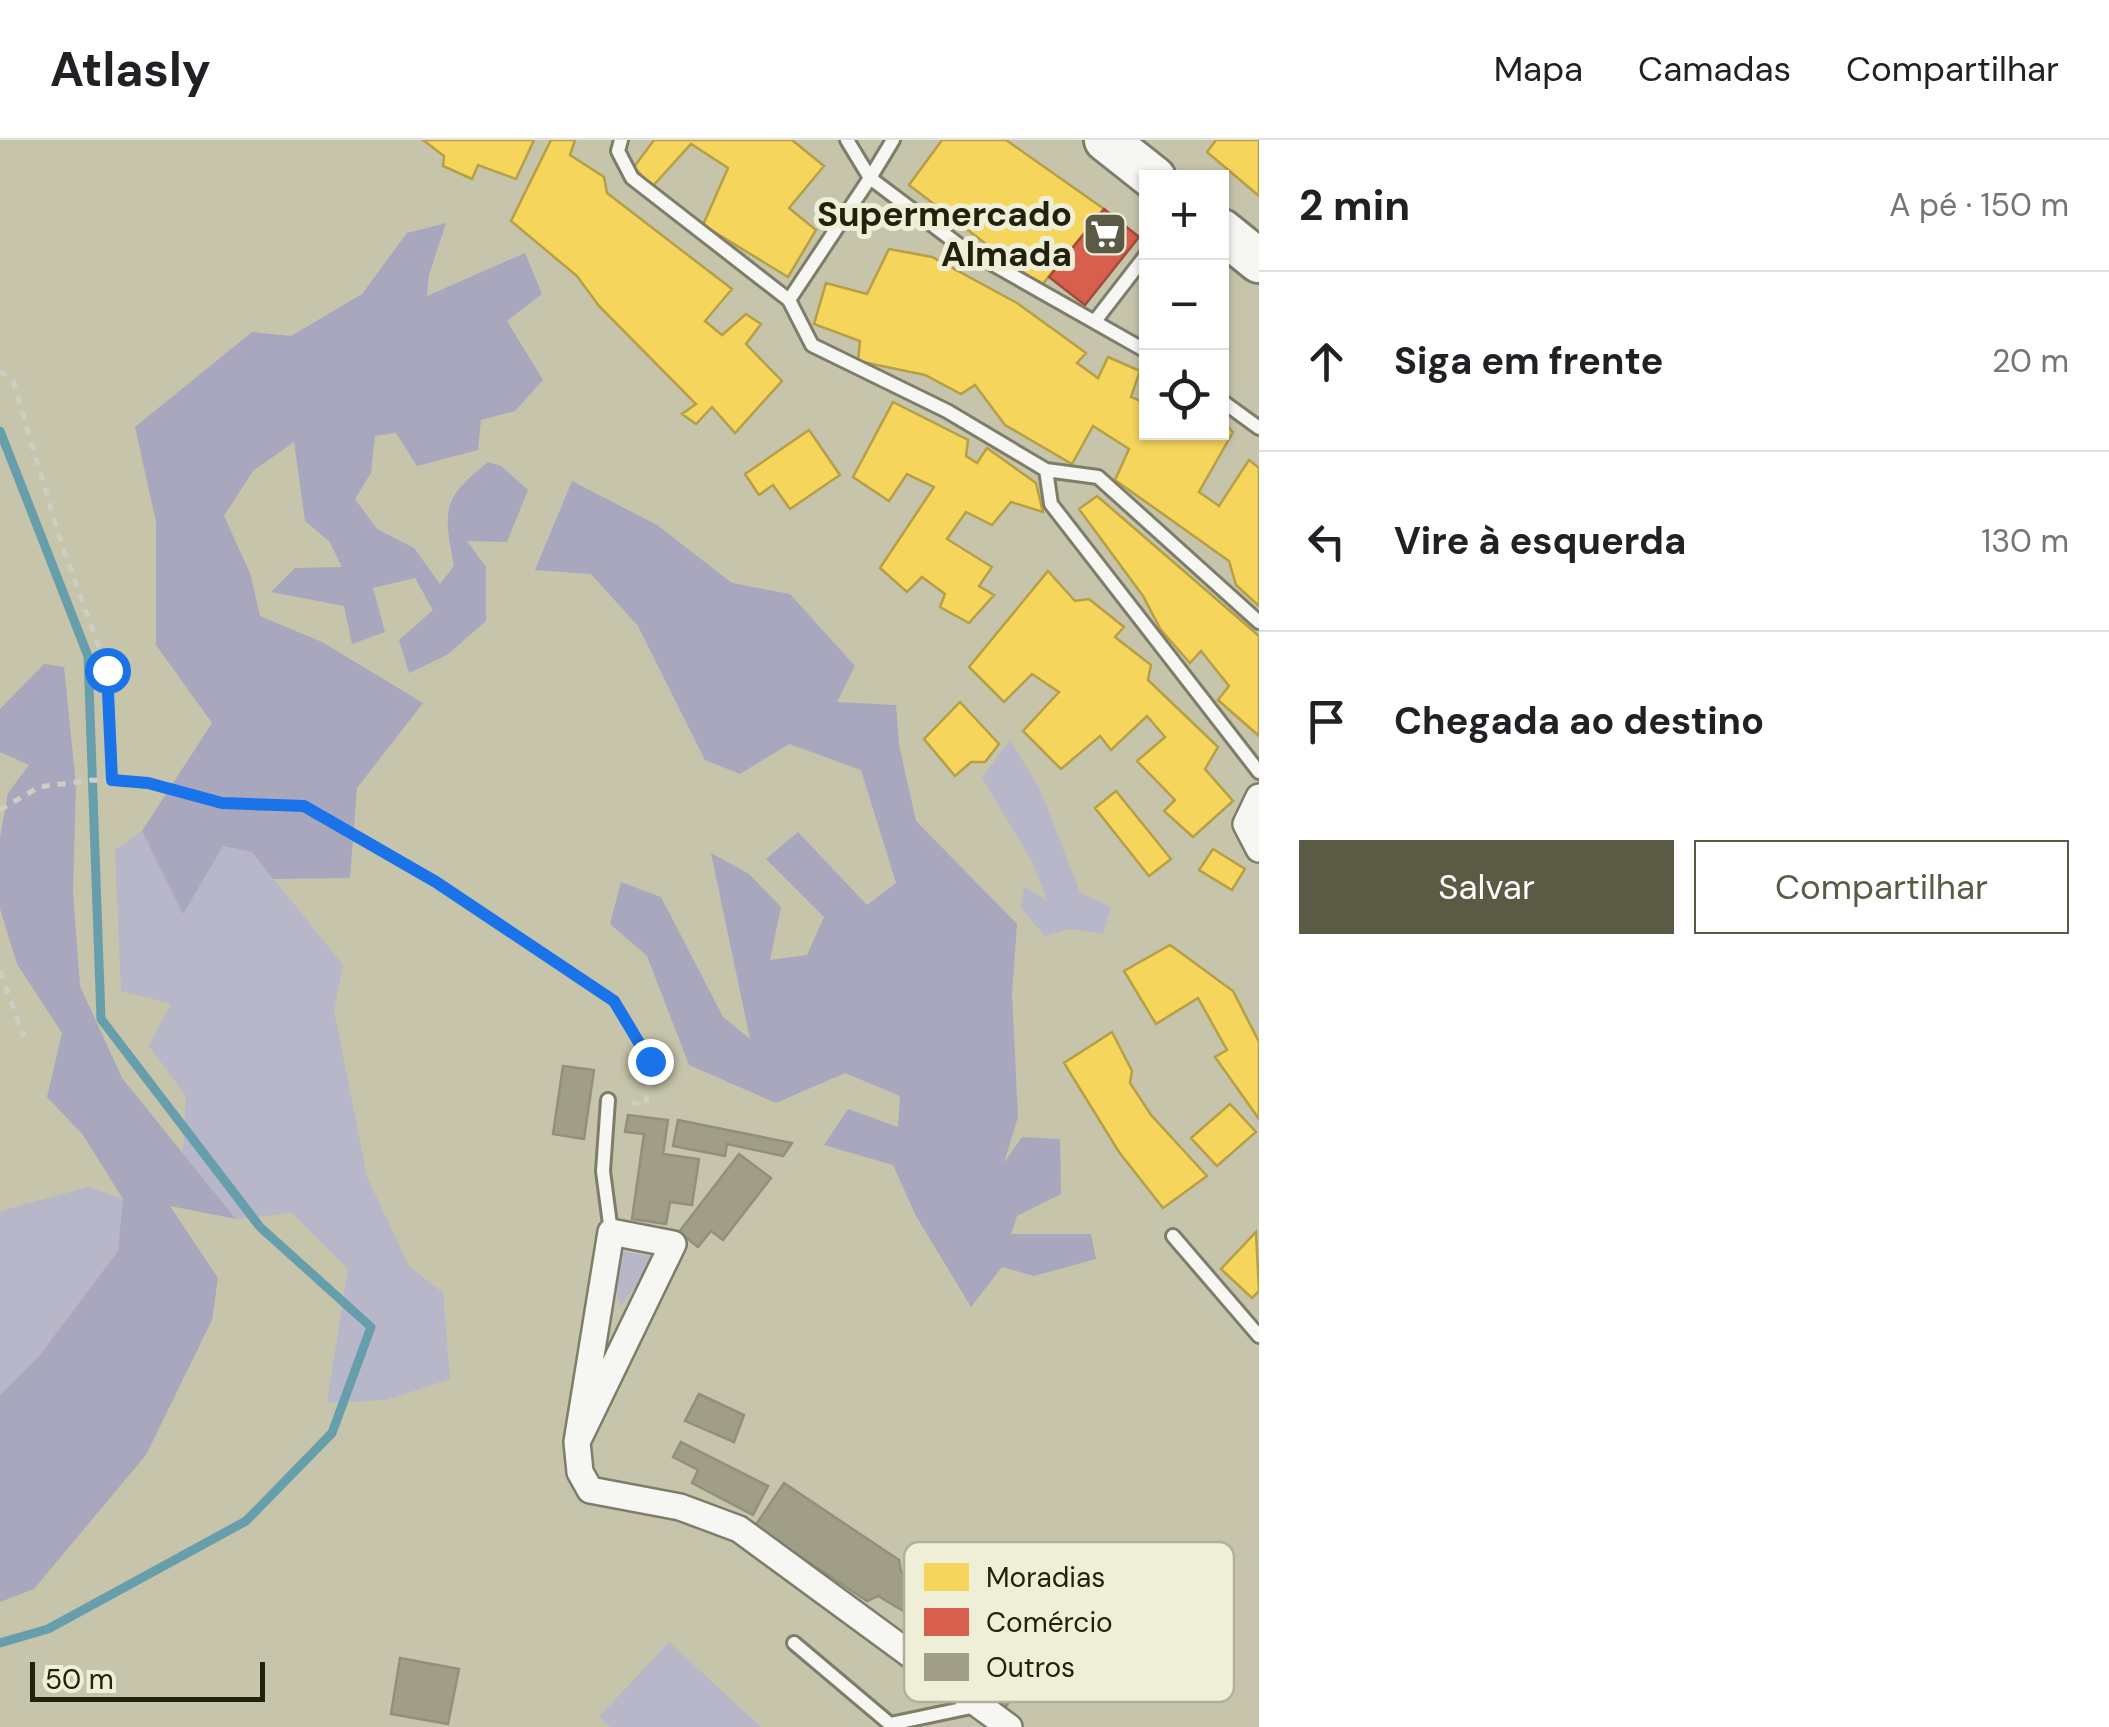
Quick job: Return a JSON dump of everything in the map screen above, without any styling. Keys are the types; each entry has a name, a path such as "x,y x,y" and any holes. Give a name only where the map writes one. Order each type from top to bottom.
{"main road":[{"path":"1106,140 1144,170"},
{"path":"1229,237 1259,261"}],"street":[{"path":"1259,797 1246,824 1259,849"},
{"path":"577,1442 673,1244 611,1232 577,1442 580,1472 590,1490 680,1507 740,1529 904,1651"},
{"path":"973,1702 1009,1727"}],"lane":[{"path":"621,140 618,151 632,178 789,300 812,345 946,411 1046,470 1098,478 1259,622"},
{"path":"789,300 893,140"},
{"path":"850,142 870,178 959,245 1144,350"},
{"path":"1096,321 1142,260"},
{"path":"1229,405 1259,428"},
{"path":"1046,470 1051,504 1259,772"},
{"path":"608,1100 602,1171 611,1232"},
{"path":"1173,1236 1259,1336"},
{"path":"794,1643 890,1724 978,1706"}],"path":[{"path":"0,370 13,381 60,539 107,670 112,780"},
{"path":"0,810 38,787 112,780 148,783 222,803 304,806 436,882 614,1001 650,1061 646,1104 608,1100"},
{"path":"0,971 24,1037"}],"shaded area":[{"path":"446,223 429,275 427,296 525,253 542,294 507,321 543,380 515,411 481,420 478,450 417,466 396,433 375,436 371,473 355,499 377,529 414,548 440,584 454,566 448,518 454,496 462,486 488,462 501,466 528,490 507,542 467,541 486,567 486,621 447,655 409,673 399,640 433,610 415,578 373,588 385,632 352,644 344,606 271,592 295,568 342,567 329,541 305,521 294,442 253,471 224,516 250,573 260,616 322,642 423,703 357,788 350,878 273,879 252,852 223,846 183,914 142,831 212,723 156,645 156,522 135,427 252,332 291,336 362,294 407,233"},
{"path":"572,481 657,525 732,583 790,594 855,666 837,702 896,705 899,745 916,821 1017,924 1012,994 1018,1117 1004,1163 1022,1137 1060,1139 1061,1194 1017,1216 1011,1234 1091,1234 1096,1259 1034,1276 1002,1267 971,1307 916,1216 893,1165 824,1145 848,1109 898,1127 900,1096 845,1073 776,1103 689,1065 647,956 610,924 621,882 661,897 723,1017 750,1039 711,853 749,874 781,907 770,960 807,955 824,917 766,859 798,832 867,905 896,883 861,770 789,744 740,774 705,760 638,626 591,574 535,570"},
{"path":"44,664 64,667 76,785 73,891 80,986 122,1078 236,1219 170,1206 218,1278 212,1320 146,1455 34,1589 0,1602 0,1395 39,1356 118,1251 123,1199 83,1135 47,1097 62,1033 17,964 0,909 0,837 8,793 29,765 0,752 0,709"},
{"path":"1010,740 1040,789 1080,893 1111,907 1103,934 1070,929 1045,936 1020,907 1025,887 1047,901 1032,861 982,778"},
{"path":"142,831 183,913 222,845 252,852 343,965 334,1011 367,1177 409,1266 443,1293 450,1379 386,1400 327,1403 348,1269 292,1213 236,1219 183,1153 186,1096 149,1046 171,1004 121,991 115,850"},
{"path":"88,1187 124,1199 118,1251 39,1356 0,1395 0,1211"},
{"path":"619,1251 650,1256 642,1278 621,1305 614,1286"},
{"path":"669,1642 761,1727 610,1727 599,1717"}],"building: Moradias":[{"path":"423,140 534,140 516,179 478,165 472,179 443,166 444,156"},
{"path":"551,140 575,140 570,155 604,177 607,193 732,289 705,321 722,335 746,314 761,324 746,344 782,381 735,433 712,407 696,424 682,414 696,404 599,306 577,276 511,221"},
{"path":"654,140 792,140 824,166 789,208 816,230 788,277 703,225 728,168 691,144 652,187 634,167"},
{"path":"942,140 1006,140 1104,209 1041,286 909,185"},
{"path":"1216,140 1259,140 1259,196 1229,170 1207,152"},
{"path":"889,249 932,257 1017,303 1086,353 1077,363 1098,378 1108,357 1139,371 1131,397 1139,400 1139,440 1228,440 1199,492 1219,506 1249,460 1259,468 1259,606 1236,585 1229,561 1115,480 1129,449 1093,426 1072,464 1005,425 975,385 961,394 925,375 858,361 860,341 814,324 826,283 867,294"},
{"path":"893,402 968,440 966,456 977,463 987,448 1036,483 1043,512 1011,502 992,525 966,512 947,539 992,567 979,586 994,595 969,623 940,607 945,594 922,577 907,592 880,568 934,487 907,474 889,501 853,477"},
{"path":"809,430 840,475 790,509 773,485 759,495 745,474"},
{"path":"1097,496 1259,636 1259,736 1218,700 1229,686 1201,651 1190,663 1161,630 1143,596 1079,509"},
{"path":"1048,571 1075,601 1089,599 1124,627 1115,637 1151,665 1148,680 1218,747 1205,769 1233,801 1193,837 1164,811 1175,800 1137,761 1165,737 1147,716 1111,750 1100,736 1061,769 1023,731 1059,692 1032,674 1004,702 969,667"},
{"path":"960,702 999,744 985,762 971,762 955,776 924,739"},
{"path":"1116,791 1171,859 1149,876 1095,808"},
{"path":"1213,849 1245,869 1232,890 1199,870"},
{"path":"1170,945 1233,991 1259,1042 1259,1119 1215,1057 1227,1050 1198,998 1156,1024 1124,971"},
{"path":"1112,1032 1132,1071 1130,1083 1151,1115 1207,1176 1163,1208 1119,1152 1064,1063"},
{"path":"1230,1104 1256,1132 1217,1166 1191,1138"},
{"path":"1256,1232 1259,1291 1252,1298 1221,1269"}],"building: Comércio":[{"path":"1104,209 1139,237 1085,305 1049,277"}],"building: Outros":[{"path":"563,1066 594,1070 584,1139 553,1134"},
{"path":"628,1115 668,1120 663,1154 699,1159 692,1205 670,1202 666,1224 632,1219 644,1134 625,1132"},
{"path":"678,1120 792,1143 783,1156 727,1144 725,1156 673,1146"},
{"path":"739,1154 771,1178 723,1240 711,1231 698,1247 679,1232"},
{"path":"699,1394 744,1415 734,1442 685,1421"},
{"path":"681,1442 768,1486 753,1515 692,1483 698,1470 673,1457"},
{"path":"784,1483 899,1560 904,1574 904,1611 878,1596 867,1601 755,1526"},
{"path":"400,1658 459,1669 448,1724 391,1714"}],"waterway":[{"path":"0,431 88,656 101,1019 260,1227 371,1327 332,1433 246,1521 48,1629 0,1643"}],"place":[{"name":"Supermercado Almada","path":"1105,234"}],"route":[{"path":"107,670 112,780 148,783 222,803 304,806 436,882 614,1001 650,1061"}]}
